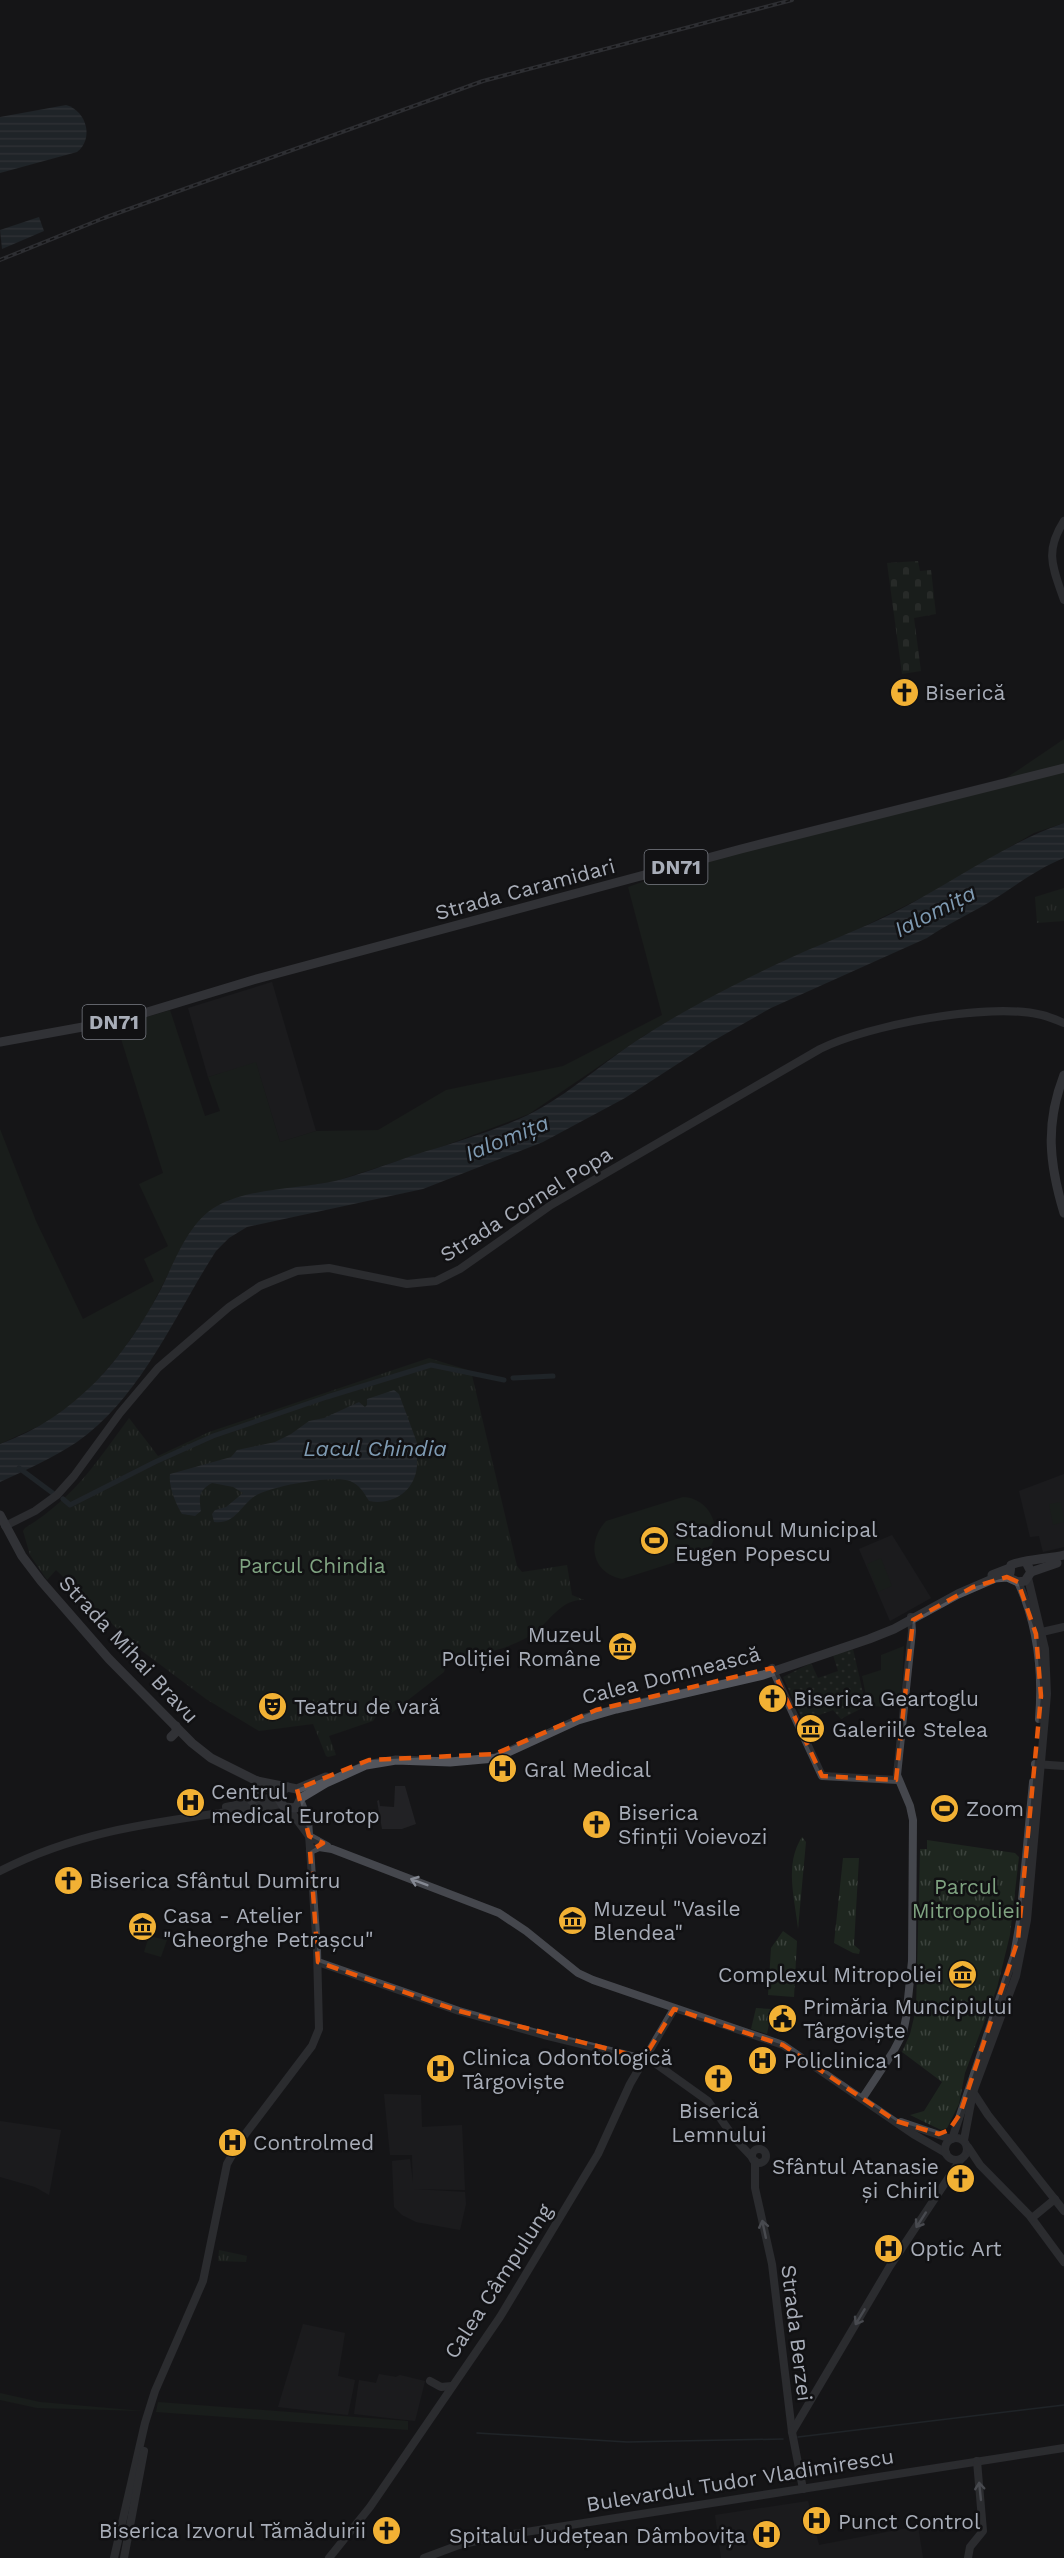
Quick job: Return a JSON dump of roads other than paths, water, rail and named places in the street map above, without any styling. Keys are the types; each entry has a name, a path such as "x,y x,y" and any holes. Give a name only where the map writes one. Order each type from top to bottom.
{"main road":[{"path":"1064,521 1052,544 1051,557 1064,600"},
{"name":"Strada Caramidari","path":"0,1042 108,1024 225,988 741,849 1064,768"},
{"name":"Strada Cornel Popa","path":"9,1524 41,1508 66,1486 133,1396 171,1356 235,1302 270,1281 297,1271 329,1268 407,1284 436,1281 460,1269 566,1196 812,1054 847,1038 935,1018 978,1013 1028,1013 1042,1015 1064,1023"},
{"path":"1064,1076 1053,1108 1050,1129 1053,1168 1064,1213"},
{"name":"Strada Mihai Bravu","path":"0,1515 9,1524 14,1544 35,1574 102,1651 176,1726 185,1740 211,1758 258,1781"},
{"path":"1064,1555 1026,1562 1022,1578 1036,1634 1041,1696 1027,1920 1020,1962 974,2092 966,2122 966,2144 980,2165 1032,2218 1064,2262"},
{"name":"Calea Domnească","path":"297,1794 366,1765 389,1761 450,1762 495,1758 573,1722 597,1714 772,1670 912,1618 955,1591 1010,1568 1018,1560 1026,1562"},
{"name":"Calea Domnească","path":"0,1869 55,1841 92,1830 282,1801 357,1764 378,1758 467,1757 495,1754 566,1721 596,1710 785,1668 869,1639 984,1582 1000,1577 1022,1578 1064,1561"},
{"path":"956,2157 946,2146 960,2114 1016,1948 1047,1694 1042,1632 1022,1578 1010,1568"},
{"path":"862,2099 903,2033 908,2002 912,1961 913,1820 910,1806 898,1780 912,1618"},
{"path":"1042,1632 1064,1627"},
{"path":"779,1685 785,1668"},
{"path":"772,1670 822,1776 898,1780"},
{"path":"171,1737 176,1732 176,1726"},
{"path":"540,1737 549,1745"},
{"path":"1037,1764 1064,1766"},
{"path":"124,2558 149,2415 161,2374 202,2285 218,2200 231,2156 317,2038 318,1962 307,1816 297,1794 258,1781"},
{"path":"258,1781 282,1801 309,1836 332,1849 474,1902 507,1917 585,1977 783,2045 896,2121 956,2157 980,2165"},
{"path":"254,1804 258,1793 258,1781"},
{"name":"Calea Domnească","path":"282,1801 296,1808 297,1794"},
{"path":"310,1851 319,1847 332,1849"},
{"name":"Strada Berzei","path":"318,1962 459,2011 544,2035 644,2058 666,2070 708,2101 741,2145 756,2157 755,2185 771,2264 792,2433 803,2489"},
{"name":"Calea Câmpulung","path":"329,2558 366,2513 500,2317 589,2170 644,2058 674,2009"},
{"path":"974,2092 985,2111 1064,2211"},
{"path":"966,2122 972,2112 985,2111"},
{"path":"939,2134 949,2130 960,2114"},
{"path":"896,2121 966,2144"},
{"path":"792,2433 890,2266 952,2173 956,2157 966,2144"},
{"path":"1032,2218 1054,2199"},
{"path":"430,2381 441,2387 452,2386"},
{"path":"114,2558 145,2423 149,2415"},
{"name":"Bulevardul Tudor Vladimirescu","path":"424,2558 459,2545 494,2536 1064,2448"},
{"path":"968,2558 970,2547 983,2531 977,2461"}],"water":[{"path":"66,105 79,113 86,126 85,140 77,152 0,173 0,117"},
{"path":"39,217 44,231 2,249 0,230"},
{"name":"Ialomița","path":"1064,823 1064,858 1034,873 927,938 771,1008 713,1041 625,1098 543,1142 423,1189 247,1227 229,1238 216,1251 155,1354 120,1402 77,1442 49,1459 0,1482 0,1444 52,1418 95,1383 114,1362 147,1315 190,1232 207,1213 217,1206 259,1192 335,1181 486,1132 528,1115 558,1098 659,1026 727,988 895,912 999,853"},
{"name":"Lacul Chindia","path":"394,1390 399,1394 419,1448 416,1474 401,1495 386,1501 369,1501 359,1487 350,1481 330,1479 302,1482 263,1492 250,1500 232,1518 227,1521 214,1522 212,1514 215,1510 226,1507 243,1493 233,1487 212,1483 204,1489 201,1495 201,1511 195,1516 182,1514 171,1489 170,1474 231,1457 237,1450 275,1442 309,1421 324,1418 359,1402 365,1407 367,1399"}],"waterway":[{"path":"63,1499 70,1505 213,1436 431,1365 504,1380"},
{"path":"513,1378 553,1376"},
{"path":"19,1468 54,1494"},
{"path":"798,2437 1064,2405"},
{"path":"477,2433 627,2442 783,2439"}],"railway":[{"path":"0,260 104,218 483,81 792,0"}],"place":[{"name":"Biserică","path":"904,692"},
{"name":"Stadionul Municipal Eugen Popescu","path":"654,1541"},
{"name":"Muzeul Poliției Române","path":"622,1646"},
{"name":"Biserica Geartoglu","path":"772,1698"},
{"name":"Teatru de vară","path":"273,1706"},
{"name":"Galeriile Stelea","path":"811,1729"},
{"name":"Gral Medical","path":"503,1769"},
{"name":"Centrul medical Eurotop","path":"190,1803"},
{"name":"Zoom","path":"945,1808"},
{"name":"Biserica Sfinții Voievozi","path":"597,1824"},
{"name":"Biserica Sfântul Dumitru","path":"68,1880"},
{"name":"Muzeul \"Vasile Blendea\"","path":"572,1920"},
{"name":"Casa - Atelier \"Gheorghe Petrașcu\"","path":"142,1927"},
{"name":"Complexul Mitropoliei","path":"963,1974"},
{"name":"Primăria Muncipiului Târgoviște","path":"782,2018"},
{"name":"Policlinica 1","path":"763,2060"},
{"name":"Clinica Odontologică Târgoviște","path":"441,2069"},
{"name":"Biserică Lemnului","path":"719,2079"},
{"name":"Controlmed","path":"232,2142"},
{"name":"Sfântul Atanasie și Chiril","path":"960,2178"},
{"name":"Optic Art","path":"889,2248"},
{"name":"Punct Control","path":"817,2521"},
{"name":"Biserica Izvorul Tămăduirii","path":"387,2530"},
{"name":"Spitalul Județean Dâmbovița","path":"767,2535"}],"park label":[{"name":"Parcul Chindia","path":"312,1565"},
{"name":"Parcul Mitropoliei","path":"966,1898"}]}
